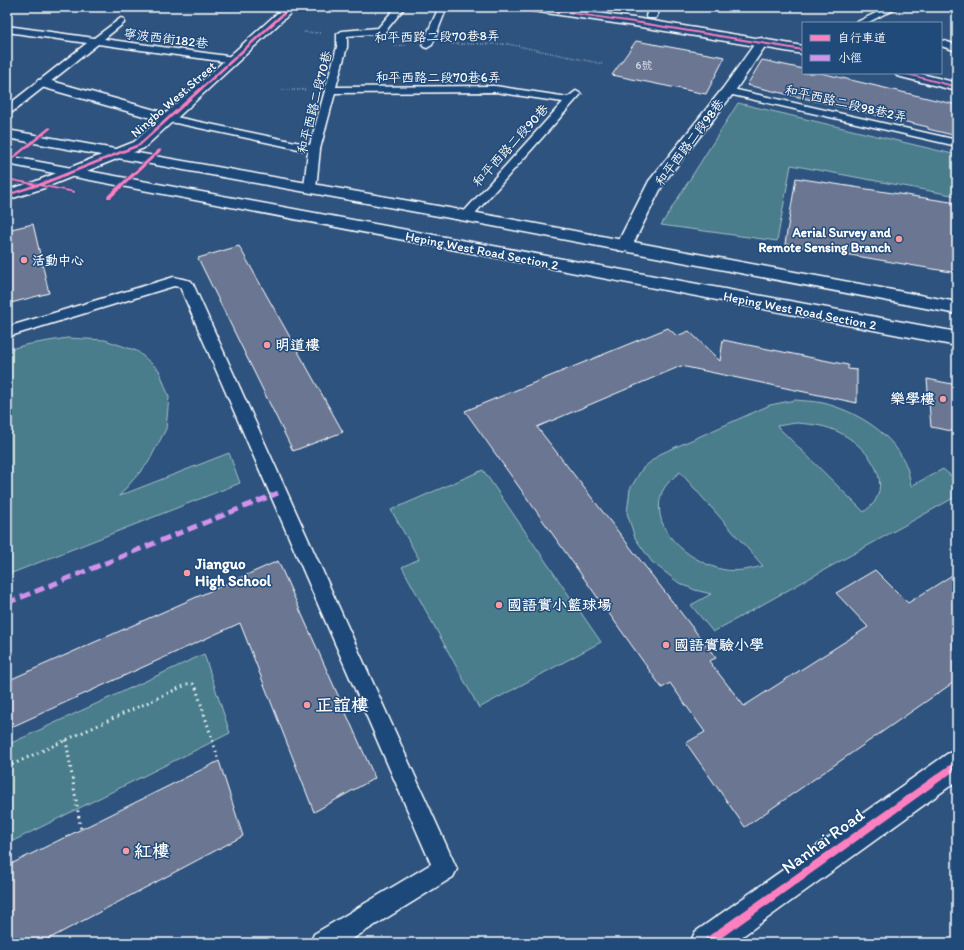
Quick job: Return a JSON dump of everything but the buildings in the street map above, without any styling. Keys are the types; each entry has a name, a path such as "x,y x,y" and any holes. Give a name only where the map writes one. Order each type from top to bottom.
{"street":[{"name":"Ningbo West Street","path":"7,194 39,186 139,146 291,7"},
{"path":"526,7 762,42 802,50"},
{"path":"592,7 654,11 802,40"},
{"name":"和平西路二段98巷","path":"624,246 657,181 728,90 762,42"},
{"path":"942,70 957,74"},
{"path":"906,74 957,87"},
{"path":"43,83 170,118"},
{"name":"Heping West Road Section 2","path":"7,134 466,216 957,308"},
{"name":"Heping West Road Section 2","path":"7,160 957,339"},
{"name":"Nanhai Road","path":"706,943 957,764"}],"lane":[{"name":"和平西路二段70巷","path":"310,188 314,149 342,47 342,34 381,31 400,7"},
{"path":"427,45 443,7"},
{"path":"865,22 890,8"},
{"path":"7,111 121,21"},
{"name":"寧波西街182巷","path":"10,29 95,42 234,60"},
{"path":"942,43 957,48"},
{"name":"和平西路二段70巷6弄","path":"330,90 495,89 573,97"},
{"name":"和平西路二段98巷2弄","path":"728,90 957,144"},
{"name":"和平西路二段90巷","path":"466,216 573,97"},
{"path":"170,118 314,149"},
{"path":"7,332 174,281 186,284 446,869 323,943"}],"path":[{"path":"7,767 188,684 193,684 196,688 219,761"},
{"path":"66,740 82,830"}],"shaded area":[{"path":"738,103 957,155 957,196 791,165 777,241 661,225"},
{"path":"67,338 105,340 137,351 159,370 169,397 166,429 148,463 119,496 229,453 240,483 7,575 7,350 25,345"},
{"path":"795,400 823,403 861,418 884,435 893,445 907,468 911,486 943,469 957,481 957,496 713,632 691,605 711,594 695,590 679,583 652,562 635,538 627,513 630,489 642,469 660,454 770,405","holes":["796,423 811,424 834,430 853,441 870,459 876,469 879,480 879,490 874,502 864,512 777,426","680,472 763,566 751,569 723,570 695,558 674,542 661,520 659,508 661,495 664,488"]},
{"name":"國語實小籃球場","path":"483,470 601,642 479,708 402,567 419,559 391,510"},
{"path":"204,654 230,733 7,844 7,745"}],"marked path":[{"path":"7,603 278,493"}],"cycle path":[{"path":"7,195 39,185 139,145 291,7"},
{"path":"526,7 641,23 802,50"},
{"path":"906,74 957,87"},
{"path":"7,163 50,128"},
{"path":"109,197 160,150"},
{"path":"7,179 73,192"},
{"path":"706,943 957,764"}],"place":[{"name":"Aerial Survey and Remote Sensing Branch","path":"899,239"},
{"name":"活動中心","path":"24,260"},
{"name":"明道樓","path":"267,345"},
{"name":"樂學樓","path":"943,399"},
{"name":"Jianguo High School","path":"187,573"},
{"name":"國語實小籃球場","path":"499,605"},
{"name":"國語實驗小學","path":"666,645"},
{"name":"正誼樓","path":"307,705"},
{"name":"紅樓","path":"126,851"}]}
